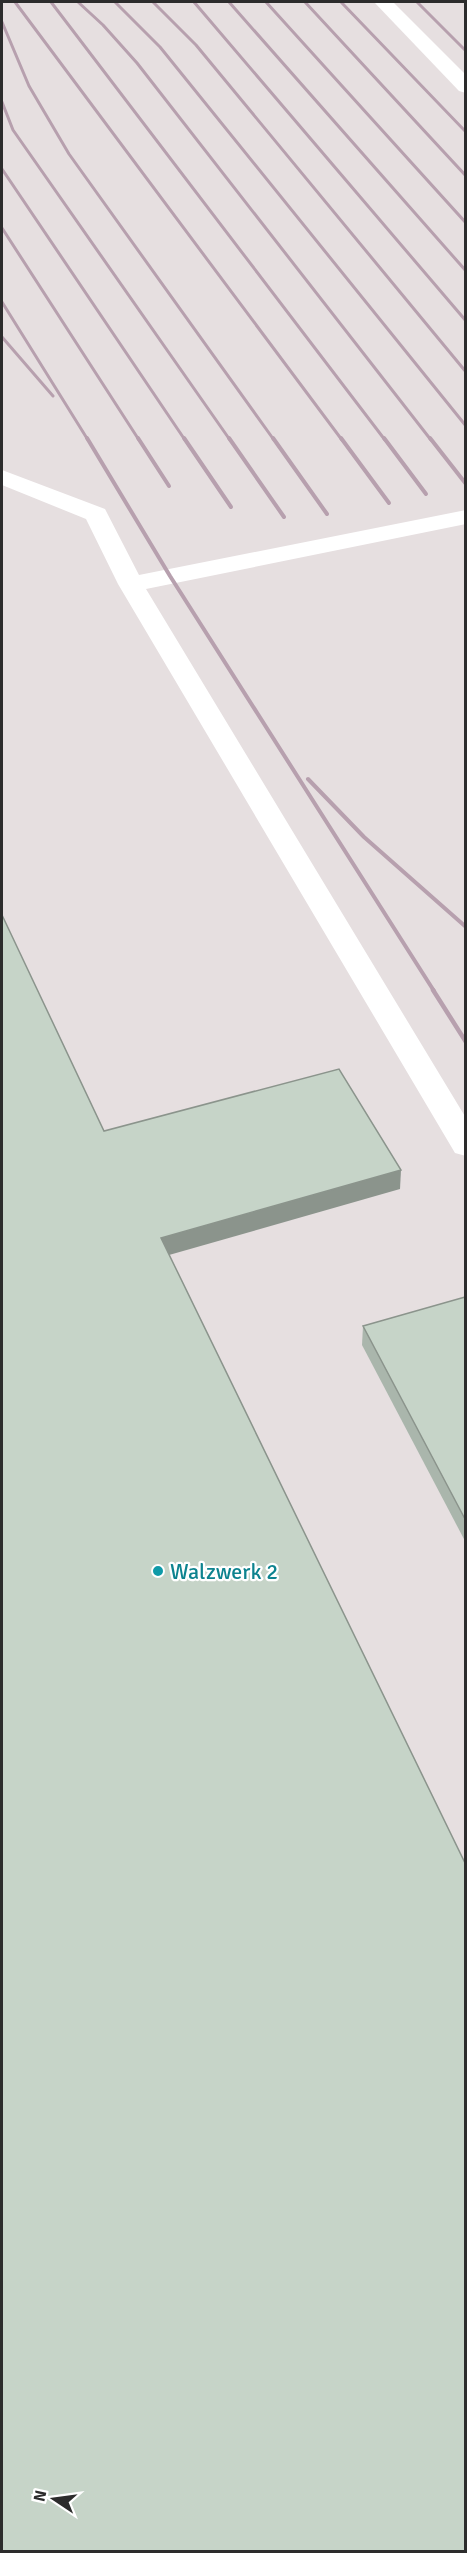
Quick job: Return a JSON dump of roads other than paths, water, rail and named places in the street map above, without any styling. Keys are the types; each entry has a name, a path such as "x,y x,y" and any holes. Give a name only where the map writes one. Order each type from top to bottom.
{"lane":[{"path":"383,2 465,87"},
{"path":"2,477 96,514 131,584 465,1145"},
{"path":"131,584 465,517"}],"railway":[{"path":"15,2 342,440"},
{"path":"51,2 385,440"},
{"path":"78,2 103,25 137,63 431,440"},
{"path":"115,2 160,47 466,426"},
{"path":"153,2 196,45 466,372"},
{"path":"194,2 466,321"},
{"path":"229,2 466,271"},
{"path":"266,2 466,223"},
{"path":"305,2 466,176"},
{"path":"341,2 466,132"},
{"path":"417,2 466,51"},
{"path":"2,22 29,86 69,154 274,440"},
{"path":"2,102 13,130 230,440"},
{"path":"2,169 185,440"},
{"path":"2,228 139,440"},
{"path":"2,302 88,440"},
{"path":"2,337 53,396"},
{"path":"87,438 170,576 434,991"},
{"path":"138,438 169,486"},
{"path":"184,438 231,507"},
{"path":"229,438 284,517"},
{"path":"273,438 327,514"},
{"path":"341,438 389,503"},
{"path":"384,438 426,494"},
{"path":"430,438 466,484"},
{"path":"308,779 364,837 466,927"},
{"path":"433,990 466,1042"}],"place":[{"name":"Walzwerk 2","path":"158,1571"}]}
